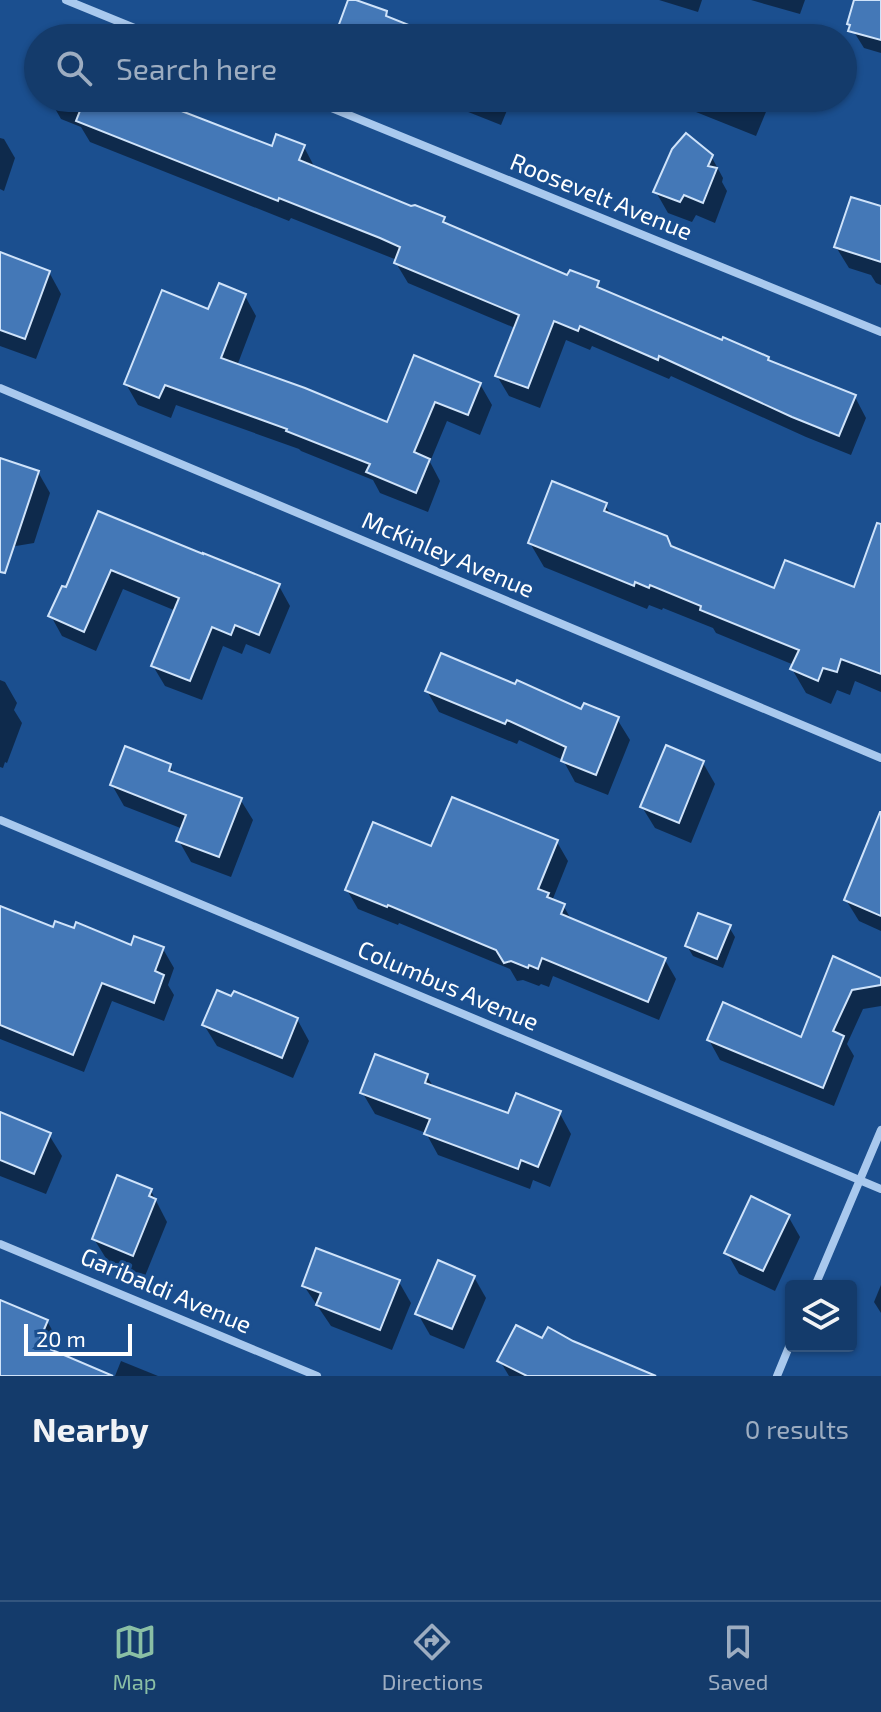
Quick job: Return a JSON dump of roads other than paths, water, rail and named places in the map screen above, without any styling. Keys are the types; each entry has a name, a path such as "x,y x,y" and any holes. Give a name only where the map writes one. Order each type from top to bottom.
{"street":[{"path":"66,0 125,24"},
{"name":"Roosevelt Avenue","path":"341,112 881,332"},
{"name":"McKinley Avenue","path":"0,388 881,758"},
{"name":"Columbus Avenue","path":"0,820 881,1189"},
{"path":"818,1280 881,1130"},
{"name":"Garibaldi Avenue","path":"0,1244 317,1376"},
{"path":"777,1376 787,1352"}]}
